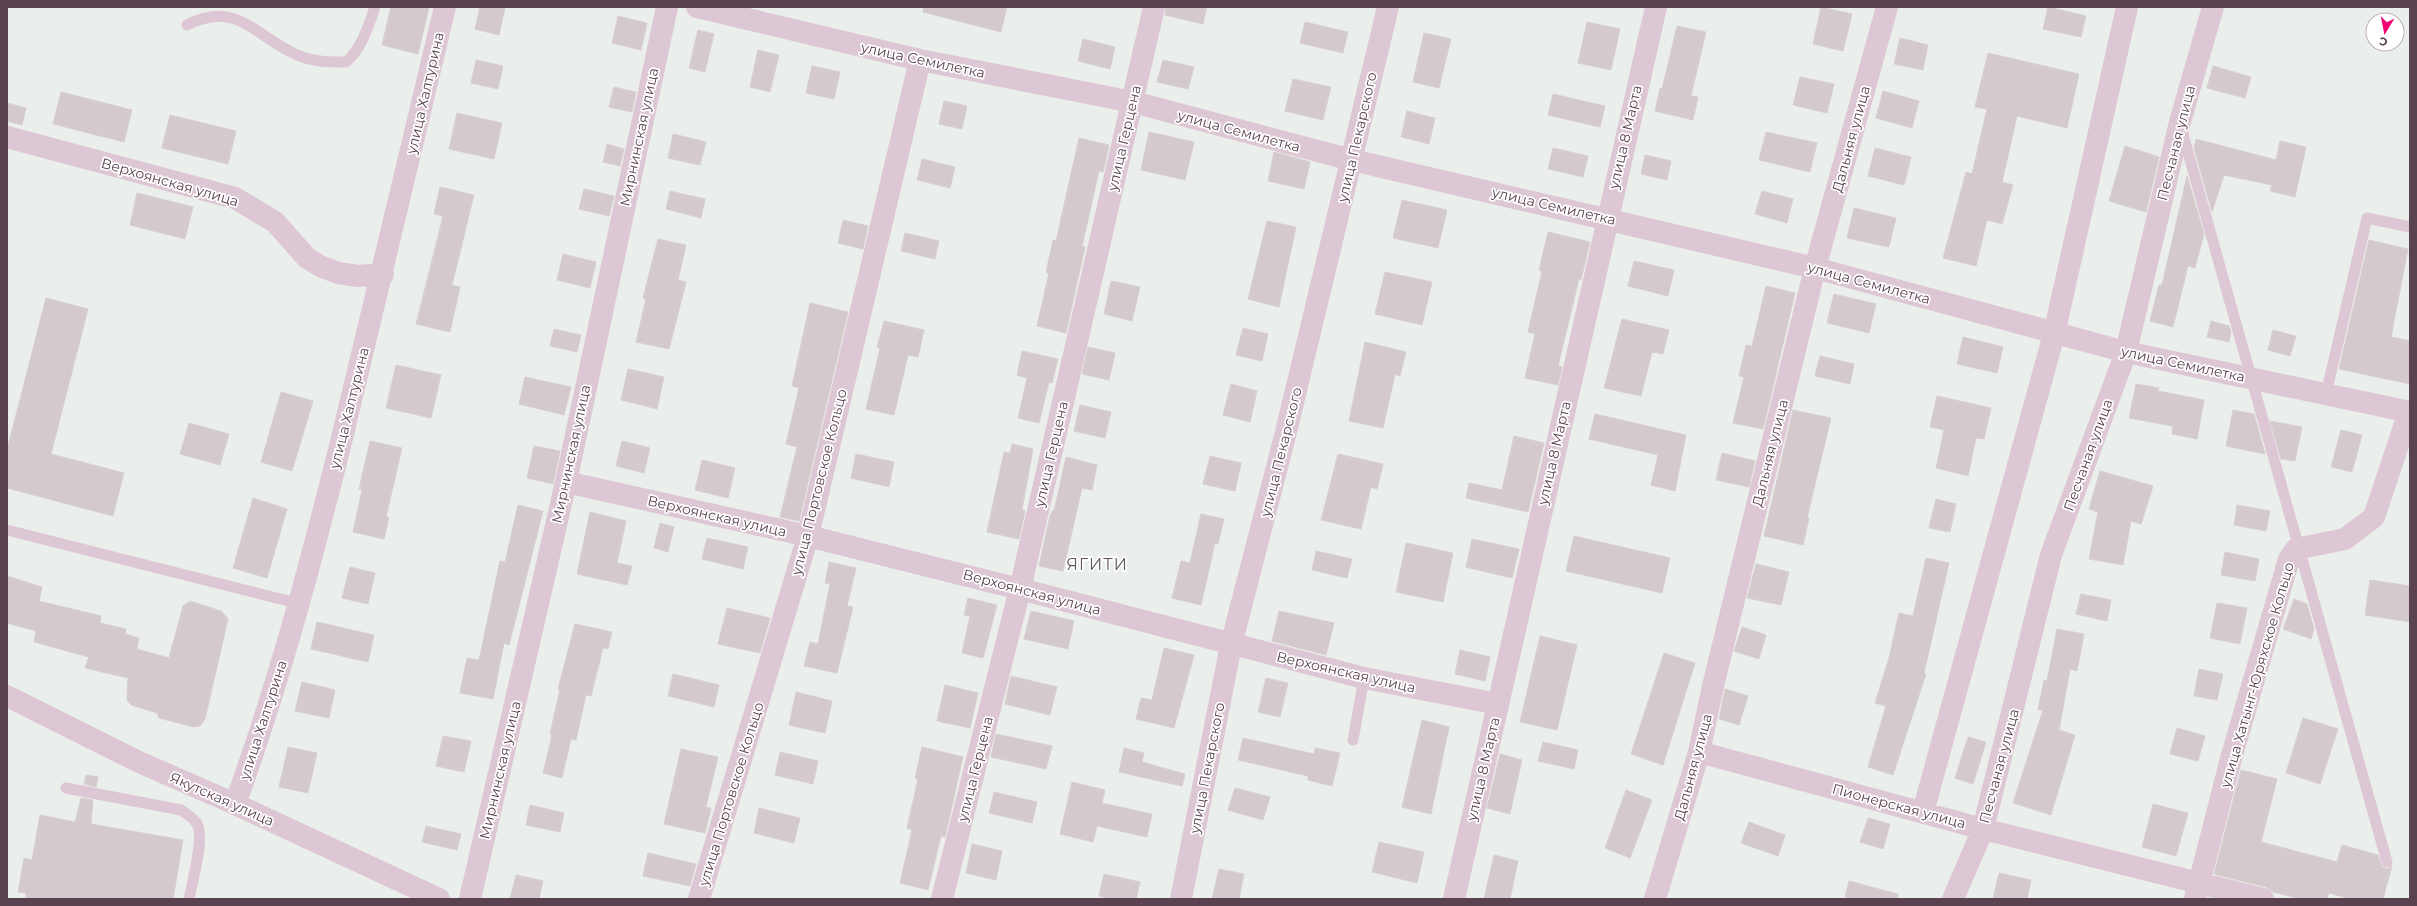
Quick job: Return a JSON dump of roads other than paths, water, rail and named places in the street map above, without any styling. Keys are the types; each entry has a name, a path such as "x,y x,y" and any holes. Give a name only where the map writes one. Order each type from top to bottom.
{"street":[{"name":"улица Халтурина","path":"235,804 260,736 300,604 383,274 445,7"},
{"name":"Мирнинская улица","path":"470,899 566,482 667,7"},
{"name":"улица Семилетка","path":"697,7 920,60 1133,102 1352,160 1606,218 1815,268 2054,334 2126,352 2410,412"},
{"name":"улица Герцена","path":"942,899 1020,588 1154,7"},
{"name":"улица Пекарского","path":"1181,899 1231,645 1285,436 1388,7"},
{"name":"улица 8 Марта","path":"1454,899 1606,218 1656,7"},
{"name":"Дальняя улица","path":"1656,899 1699,752 1713,686 1815,268 1887,7"},
{"path":"1923,812 2054,334 2127,7"},
{"name":"Песчаная улица","path":"1953,899 1982,829 2051,555 2126,352 2180,122 2213,7"},
{"name":"улица Портовское Кольцо","path":"699,899 808,536 920,60"},
{"name":"Верхоянская улица","path":"7,137 235,198 275,222 307,258 320,266 338,273 358,276 383,274"},
{"name":"улица Хатынг-Юряхское Кольцо","path":"2197,891 2232,755 2290,559 2296,549 2345,539 2374,517 2410,412"},
{"name":"Верхоянская улица","path":"566,482 808,536 1020,588 1231,645 1364,678 1498,704"},
{"name":"Якутская улица","path":"7,696 139,762 235,804 439,899"},
{"name":"Пионерская улица","path":"1699,752 1923,812 2197,891 2263,899"}],"lane":[{"path":"187,24 202,14 216,10 236,13 294,54 316,62 346,62 353,56 362,41 376,7"},
{"path":"2180,122 2387,862"},
{"path":"2326,394 2367,218 2410,227"},
{"path":"7,530 300,604"},
{"path":"1353,740 1364,678"},
{"path":"66,788 181,810 192,819 198,825 200,836 188,899"}],"district":[{"name":"ЯГИТИ","path":"1097,564"}]}
